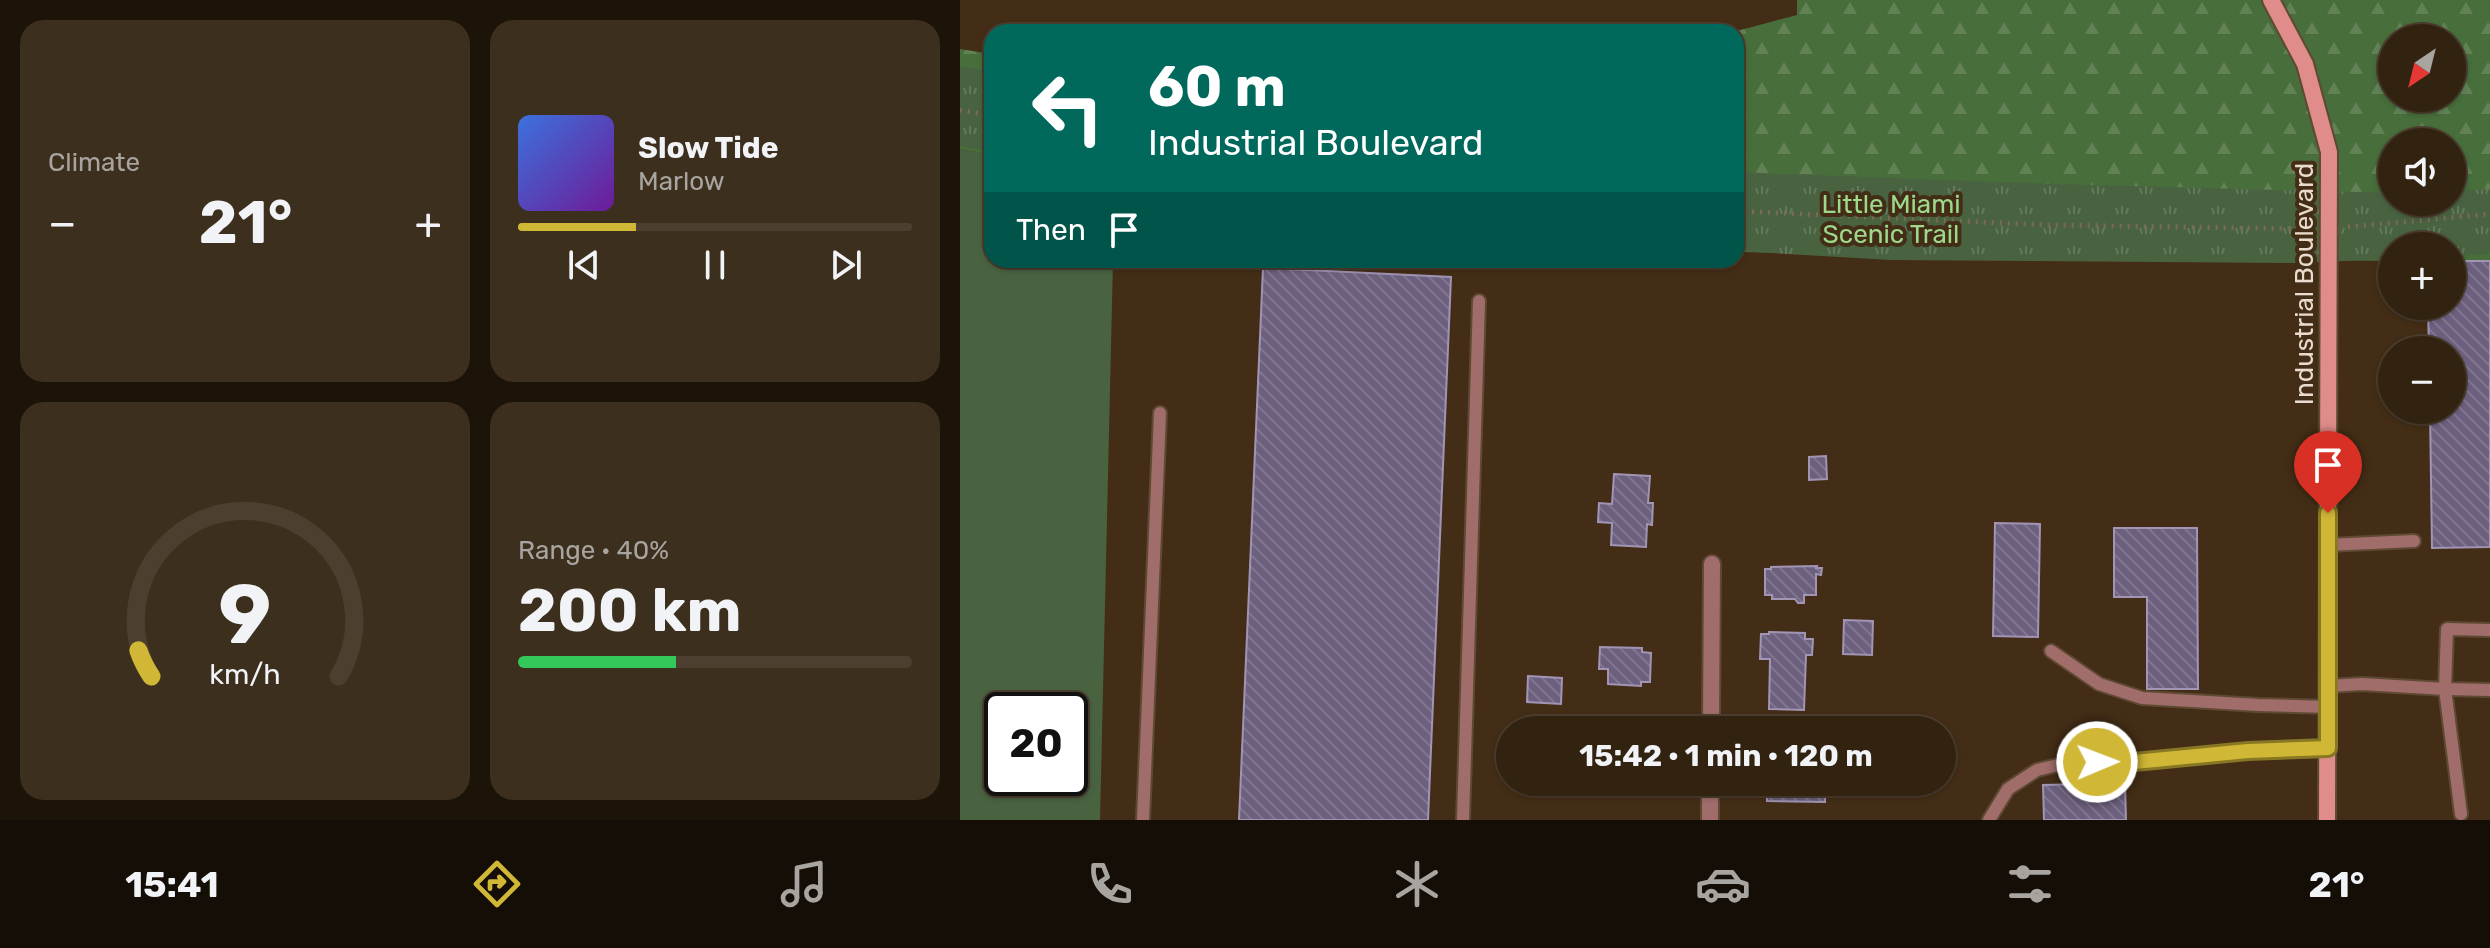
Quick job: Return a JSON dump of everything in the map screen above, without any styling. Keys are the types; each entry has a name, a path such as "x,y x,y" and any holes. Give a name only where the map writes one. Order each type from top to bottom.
{"street":[{"name":"Industrial Boulevard","path":"2271,0 2305,64 2329,152 2327,820"},
{"path":"1711,716 1712,564"},
{"path":"1710,796 1710,820"}],"lane":[{"path":"1463,820 1479,301"},
{"path":"1143,820 1160,413"},
{"path":"2328,545 2414,541"},
{"path":"2461,814 2445,689 2447,629 2490,630"},
{"path":"2051,651 2099,684 2142,698 2327,707"},
{"path":"2329,686 2362,684 2490,690"},
{"path":"1989,820 2008,789 2037,770 2071,762 2124,763 2248,751 2328,748"}],"path":[{"path":"960,110 984,114"},
{"path":"1744,211 2046,225 2329,229 2490,214"}],"green space":[{"path":"1797,0 2490,0 2490,261 2466,261 2466,232 2378,232 2378,261 1744,252 1744,29 1797,15"},
{"path":"960,49 984,53 984,154 960,149"},
{"path":"960,66 984,70 984,150 960,146"},
{"path":"960,149 984,154 984,268 1113,268 1100,820 960,820"},
{"name":"Little Miami Scenic Trail","path":"1744,172 2378,193 2378,216 2466,216 2466,190 2490,189 2490,254 2466,255 2466,232 2378,232 2378,260 2295,263 1891,260 1744,251"}],"building":[{"path":"2466,261 2490,261 2490,547 2432,548 2430,424 2466,424 2466,336 2429,336 2428,320 2466,320"},
{"path":"1263,268 1451,277 1428,820 1239,820"},
{"path":"1826,456 1827,479 1809,480 1809,457"},
{"path":"1614,474 1650,476 1648,503 1653,503 1652,525 1647,524 1646,547 1611,545 1612,523 1598,522 1599,503 1612,504"},
{"path":"1995,523 2040,524 2038,637 1993,636"},
{"path":"2114,528 2197,528 2198,689 2147,689 2147,597 2114,597"},
{"path":"1822,568 1821,575 1816,574 1816,595 1804,595 1804,603 1798,603 1795,599 1772,599 1772,595 1765,595 1765,569"},
{"path":"1844,620 1873,621 1872,655 1843,654"},
{"path":"1805,633 1805,639 1813,639 1812,655 1806,655 1804,710 1769,709 1770,659 1760,659 1761,634"},
{"path":"1600,647 1642,648 1642,652 1651,653 1650,682 1641,682 1641,686 1608,684 1608,669 1599,669"},
{"path":"1528,676 1562,678 1561,704 1527,702"},
{"path":"2125,783 2126,820 2044,820 2043,785"},
{"path":"1767,796 1825,796 1825,802 1767,801"}],"route":[{"path":"2097,762 2124,763 2248,751 2328,748 2328,513"}]}
